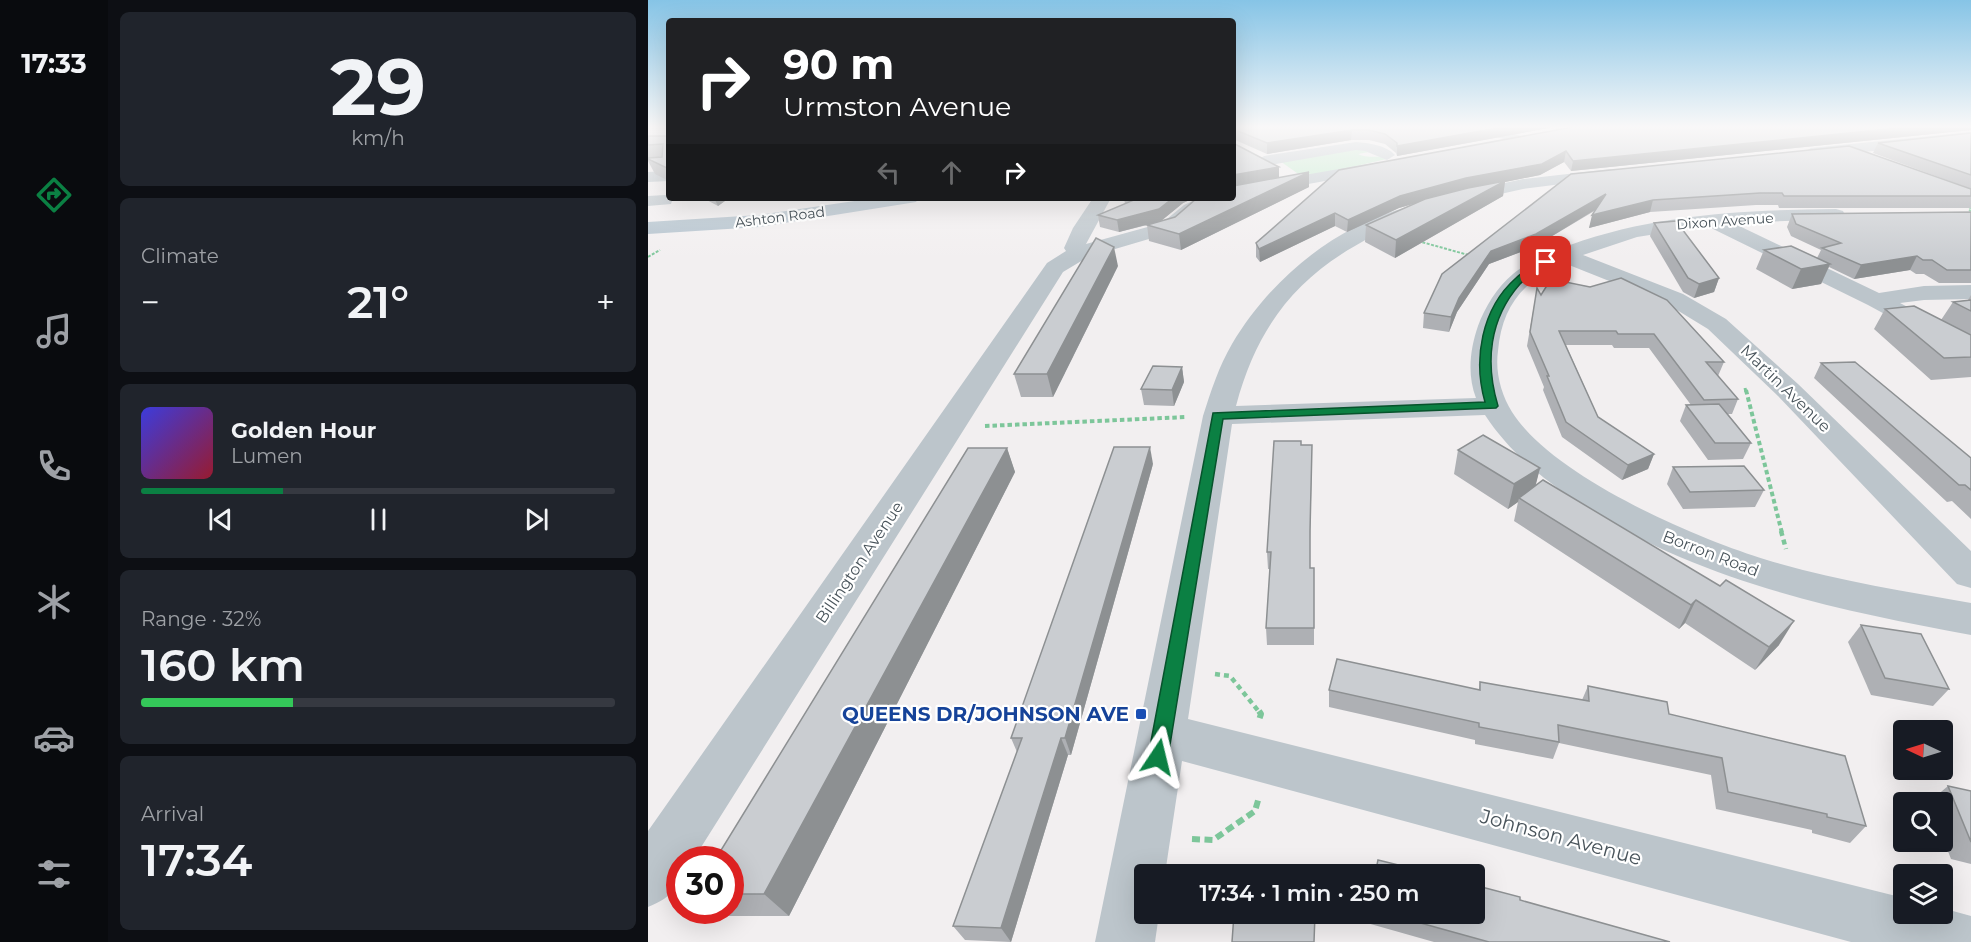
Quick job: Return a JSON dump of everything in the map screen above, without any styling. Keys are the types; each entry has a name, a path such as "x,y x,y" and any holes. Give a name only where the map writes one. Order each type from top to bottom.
{"main road":[{"name":"Ashton Road","path":"648,228 779,219 891,201"}],"street":[{"path":"1282,171 1299,181"},
{"name":"Billington Avenue","path":"1236,194 1336,171"},
{"path":"1125,942 1218,416 1236,359 1251,333 1278,295 1306,267 1334,248 1380,224 1466,189 1633,171"},
{"path":"652,191 666,179"},
{"path":"1078,253 1074,248 1084,223 1100,201"},
{"name":"Billington Avenue","path":"648,879 1055,268 1078,253 1168,227 1190,209 1213,201"},
{"name":"Dixon Avenue","path":"1492,406 1485,383 1484,363 1485,343 1493,318 1519,280 1546,262 1603,238 1630,231 1712,220 1858,216"},
{"path":"1712,220 1876,300 1971,350"},
{"name":"Martin Avenue","path":"1564,255 1675,299 1706,316 1724,330 1788,390 1971,574"},
{"path":"1876,300 1924,293 1971,292"},
{"path":"1218,416 1492,406"},
{"name":"Borron Road","path":"1492,406 1500,419 1530,450 1568,481 1608,507 1682,544 1718,560 1796,584 1971,619"},
{"name":"Johnson Avenue","path":"1162,734 1960,942"}],"path":[{"path":"1971,206 1969,210 1971,211"},
{"path":"1408,238 1475,256"},
{"path":"1743,382 1788,559"},
{"path":"948,428 1218,416"},
{"path":"1215,674 1230,676 1261,714 1258,724"},
{"path":"1192,839 1213,840 1255,811 1260,797"}],"green space":[{"path":"1294,171 1335,171 1304,178"}],"building":[{"path":"1236,171 1256,171 1236,174"},
{"path":"1338,171 1504,171 1466,178 1400,196 1348,220 1335,213 1259,249 1256,243"},
{"path":"1601,171 1920,171 1971,189 1971,196 1784,196 1782,193 1760,193 1653,200 1592,215 1606,194 1536,234 1491,251 1459,298 1451,317 1424,313 1442,274 1571,174"},
{"path":"1959,171 1971,171 1971,175"},
{"path":"1309,172 1179,234 1147,225 1175,217 1194,201 1236,201 1236,185"},
{"path":"1505,181 1396,240 1366,225 1425,199"},
{"path":"1132,201 1169,201 1159,209 1117,220 1098,215"},
{"path":"1971,212 1971,270 1947,270 1932,260 1923,260 1917,256 1861,265 1822,248 1841,243 1796,224 1792,214"},
{"path":"1676,221 1719,278 1699,284 1688,278 1654,223"},
{"path":"1096,238 1114,247 1047,374 1014,374"},
{"path":"1791,246 1830,264 1801,269 1764,250"},
{"path":"1621,278 1667,300 1724,362 1706,362 1738,399 1704,400 1654,334 1559,331 1598,417 1654,454 1628,465 1566,422 1530,332 1537,288 1541,295 1551,279 1590,287"},
{"path":"1971,300 1971,311 1953,302"},
{"path":"1914,306 1971,335 1971,357 1944,358 1885,309"},
{"path":"1855,362 1971,458 1971,490 1965,485 1959,485 1821,363"},
{"path":"1153,366 1182,367 1172,390 1141,389"},
{"path":"1719,404 1751,443 1715,443 1686,405"},
{"path":"1483,435 1540,468 1514,484 1458,450"},
{"path":"1274,441 1301,441 1301,445 1312,445 1310,568 1314,568 1314,628 1266,628 1271,552 1267,552"},
{"path":"1114,447 1150,447 1065,738 1061,738 1001,928 953,926 1022,738 1011,738"},
{"path":"968,448 1007,448 764,894 744,894 744,846 724,846"},
{"path":"1744,466 1764,490 1690,492 1673,467"},
{"path":"1543,480 1720,586 1726,580 1794,621 1769,647 1696,600 1691,605 1519,498"},
{"path":"1861,625 1921,634 1949,689 1885,678"},
{"path":"1337,659 1480,690 1480,682 1589,701 1588,686 1667,702 1669,714 1845,756 1866,826 1827,817 1827,814 1728,792 1722,758 1558,725 1559,742 1479,727 1479,723 1329,690"},
{"path":"1948,786 1971,791 1971,842 1953,798 1953,792 1950,792"},
{"path":"1378,860 1394,864 1377,864"},
{"path":"1485,888 1520,897 1520,900 1670,942 1489,942 1424,924 1485,924"},
{"path":"1233,924 1315,924 1314,942 1232,942"}],"place":[{"name":"QUEENS DR/JOHNSON AVE","path":"1141,714"}],"route":[{"path":"1158,757 1218,416 1492,406 1485,383 1484,363 1485,343 1490,325 1497,310 1519,280 1546,262"}]}
